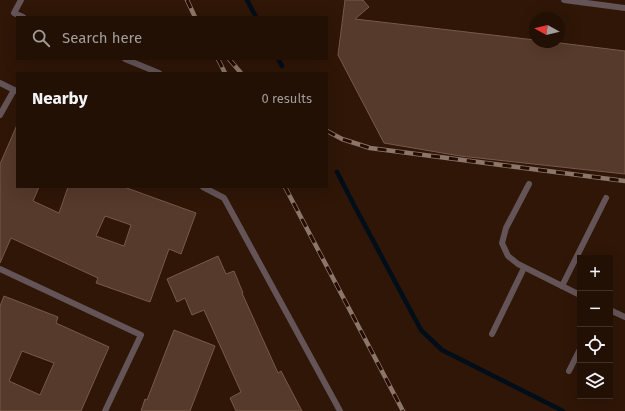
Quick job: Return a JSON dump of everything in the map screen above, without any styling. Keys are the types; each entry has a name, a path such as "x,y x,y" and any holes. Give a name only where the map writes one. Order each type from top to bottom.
{"lane":[{"path":"21,0 14,13 21,16"},
{"path":"564,0 625,8"},
{"path":"127,60 157,72"},
{"path":"0,83 15,91 0,115"},
{"path":"529,184 506,228 502,243 508,256 524,268 577,294"},
{"path":"205,188 224,198 340,411"},
{"path":"562,286 606,198"},
{"path":"492,334 524,268"},
{"path":"0,269 141,335 105,411"},
{"path":"613,311 625,317"},
{"path":"569,371 577,356"}],"building":[{"path":"345,0 363,0 369,7 355,19 529,39 529,48 565,48 565,44 625,51 625,174 460,156 384,143 338,55"},
{"path":"16,127 16,188 39,188 33,201 59,213 68,188 127,188 196,213 181,254 169,249 150,302 96,283 98,278 11,238 0,263 0,164","holes":["105,216 131,225 124,246 96,236"]},
{"path":"218,256 226,274 234,271 242,293 278,373 281,371 302,411 236,411 230,398 241,392 204,310 192,315 185,298 177,302 167,279"},
{"path":"4,296 58,317 56,323 109,347 81,411 0,411 0,306","holes":["22,351 54,363 40,395 9,381"]},
{"path":"174,330 215,346 190,411 141,411 145,399 147,400"}],"waterway":[{"path":"247,0 255,16"},
{"path":"279,60 282,66"},
{"path":"337,172 421,330 442,350 563,411"}],"railway":[{"path":"187,0 195,16"},
{"path":"218,60 224,72"},
{"path":"230,60 240,72"},
{"path":"328,132 342,139 370,148 625,181"},
{"path":"286,188 403,411"}]}
